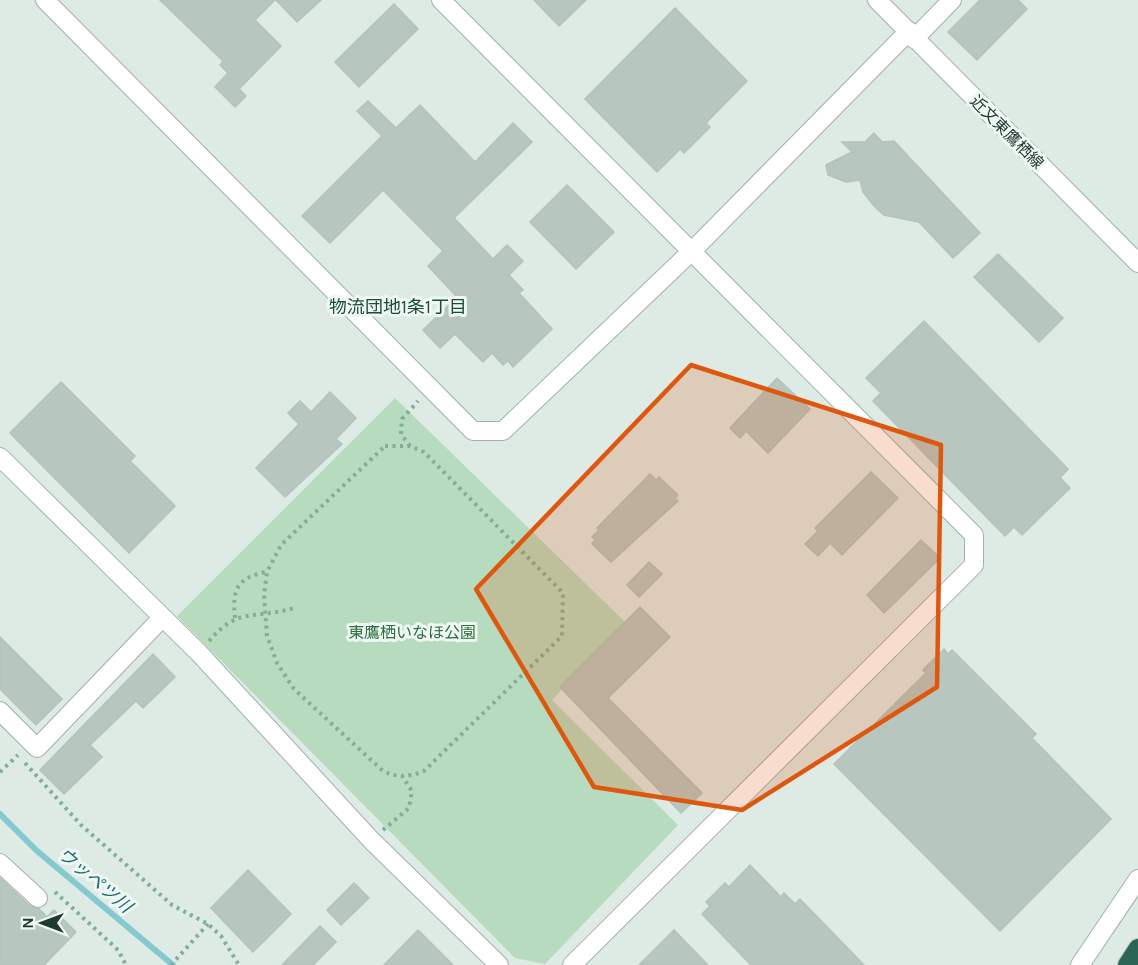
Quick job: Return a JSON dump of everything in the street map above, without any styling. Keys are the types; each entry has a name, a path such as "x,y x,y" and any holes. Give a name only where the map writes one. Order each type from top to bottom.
{"highway":[{"path":"1126,965 1138,948"}],"street":[{"path":"45,0 473,431 503,431 911,35 952,0"},
{"path":"441,0 974,535 975,565 572,965"},
{"name":"近文東鷹栖線","path":"877,0 1138,263"},
{"path":"0,456 161,619 199,653 372,841 499,965"},
{"path":"0,711 37,748 161,619"},
{"path":"0,863 45,894"},
{"path":"1080,965 1138,879"}],"path":[{"path":"410,446 401,434 402,419 431,387"},
{"path":"385,446 410,446 423,452 563,593 562,636 423,771 393,776 383,771 294,689 278,663 267,636 264,615 267,572 281,545 385,446"},
{"path":"235,618 233,599 238,586 248,576 267,572"},
{"path":"199,653 223,625 235,618 294,609"},
{"path":"19,755 81,825 172,905 208,924 221,936 233,960 239,965"},
{"path":"0,772 10,760"},
{"path":"372,841 409,808 412,791 402,776"},
{"path":"45,894 118,950 126,965"},
{"path":"171,965 208,924"}],"highlighted area":[{"path":"691,365 941,445 937,687 742,810 594,787 476,589"}],"green space":[{"name":"東鷹栖いなほ公園","path":"395,398 625,622 552,700 678,825 545,964 515,958 177,616"}],"building":[{"path":"160,0 275,0 255,20 281,46 239,89 246,96 235,107 215,87 228,73 220,65 223,61"},
{"path":"276,0 321,0 297,22"},
{"path":"534,0 586,0 559,26"},
{"path":"980,0 1018,0 1027,9 977,60 948,32"},
{"path":"394,4 418,29 359,87 335,62"},
{"path":"675,8 747,81 706,123 710,127 684,153 680,149 657,172 585,99"},
{"path":"368,101 396,128 420,105 475,162 513,123 532,142 454,218 493,259 507,245 523,261 509,275 523,290 519,293 552,329 513,367 508,361 503,365 492,353 483,362 455,334 440,348 423,330 457,297 428,266 443,251 383,190 330,243 302,216 382,136 357,111"},
{"path":"874,133 882,142 894,141 980,233 953,258 919,222 884,215 863,192 860,180 846,182 828,175 826,165 852,152 842,142 865,142"},
{"path":"567,185 614,232 576,269 530,222"},
{"path":"998,254 1063,318 1039,342 974,277"},
{"path":"924,321 1068,469 1060,478 1070,488 1022,535 1014,527 1005,536 873,401 881,393 866,378"},
{"path":"777,378 810,409 768,453 746,431 740,438 730,428"},
{"path":"61,382 135,456 130,461 175,506 129,553 10,433"},
{"path":"330,392 356,418 336,439 342,444 285,497 256,468 299,424 288,413 300,401 311,412"},
{"path":"871,472 898,498 842,555 830,543 818,556 805,544 818,531 815,528"},
{"path":"650,474 656,480 659,477 678,495 675,498 678,501 611,562 592,544 595,540 592,537 599,530 597,528"},
{"path":"921,540 940,558 884,613 867,595"},
{"path":"649,562 662,574 639,597 627,585"},
{"path":"640,607 670,637 608,698 702,793 681,813 560,687"},
{"path":"0,637 62,699 36,725 0,689"},
{"path":"944,649 948,654 952,650 1036,734 1032,738 1111,819 1000,931 834,764 926,673 923,670"},
{"path":"153,654 175,677 143,708 136,701 90,745 102,757 64,794 40,770"},
{"path":"750,865 781,897 784,893 795,904 800,899 864,965 751,965 702,914 710,906 706,902 725,883 729,887"},
{"path":"248,870 291,914 253,952 211,908"},
{"path":"0,878 30,906 39,909 47,917 54,910 76,932 44,965 0,965"},
{"path":"354,883 369,898 341,925 327,910"},
{"path":"320,926 336,942 313,965 282,965"},
{"path":"418,930 453,965 384,965"},
{"path":"674,930 708,965 639,965"}],"waterway":[{"name":"ウッペツ川","path":"0,814 36,850 173,965"}],"district":[{"name":"物流団地1条1丁目","path":"398,307"}]}
